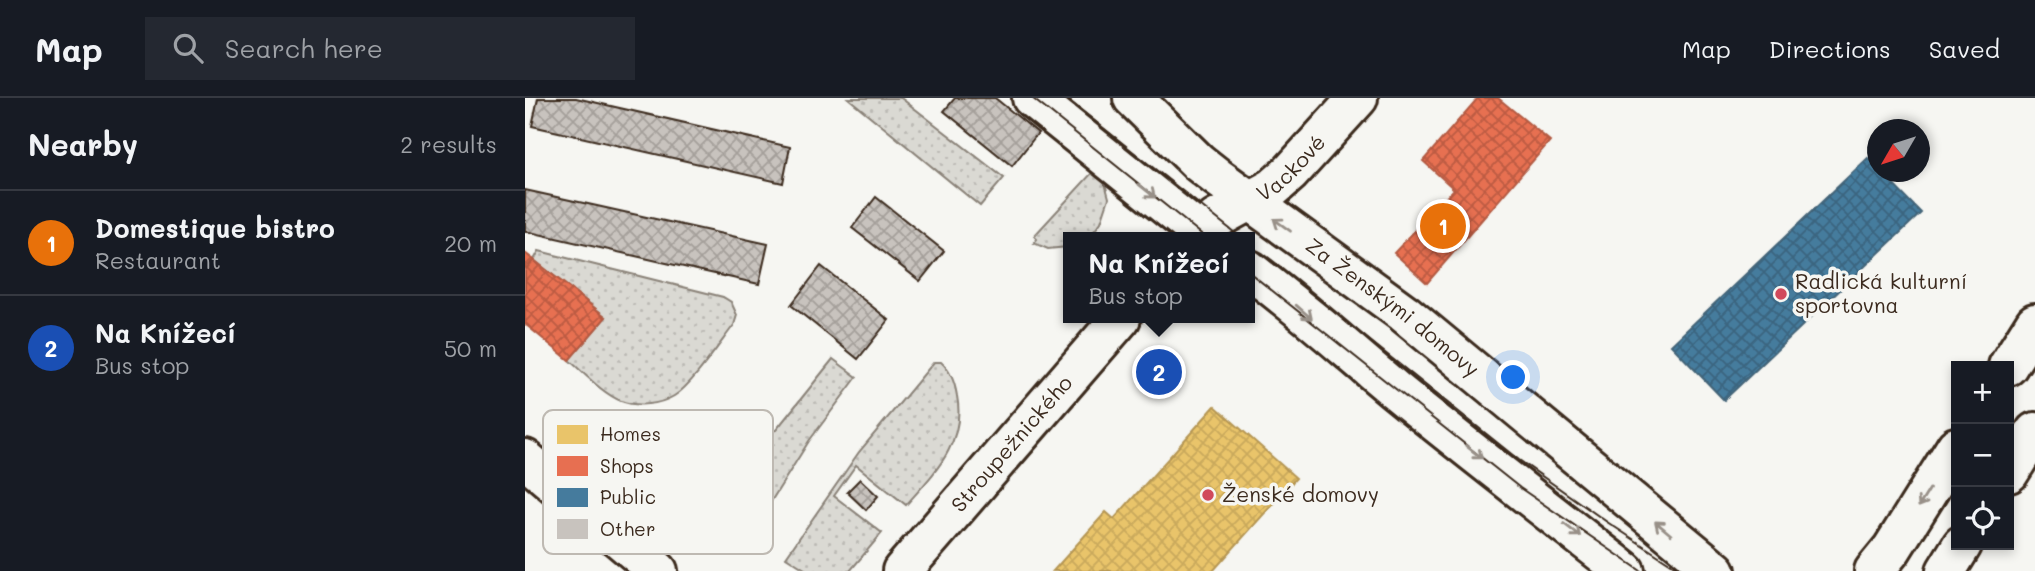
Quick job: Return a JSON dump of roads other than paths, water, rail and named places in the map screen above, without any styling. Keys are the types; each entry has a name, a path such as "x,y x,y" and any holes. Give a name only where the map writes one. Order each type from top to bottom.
{"street":[{"path":"1032,98 1195,232"},
{"name":"Za Ženskými domovy","path":"1133,98 1198,162 1404,313 1716,571"},
{"name":"Vackové","path":"1249,201 1273,188 1290,173 1358,98"},
{"path":"1204,232 1216,219 1249,201"},
{"path":"1255,274 1285,295 1429,417 1625,571"},
{"name":"Stroupežnického","path":"902,571 1117,323"},
{"path":"2011,361 2035,323"},
{"path":"2014,465 2035,432"},
{"path":"1852,571 1879,558 1883,560 1951,455"},
{"path":"525,459 543,474"},
{"path":"1945,571 1959,550"},
{"path":"638,554 658,571"}],"tram line":[{"path":"1032,98 1199,232"},
{"path":"1066,98 1234,232"},
{"path":"1255,249 1519,460 1682,571"},
{"path":"1255,277 1520,488 1641,571"}],"place":[{"name":"Domestique bistro","path":"1443,226"},
{"name":"Radlická kulturní sportovna","path":"1781,294"},
{"name":"Na Knížecí","path":"1159,372"},
{"name":"Ženské domovy","path":"1208,495"}]}
